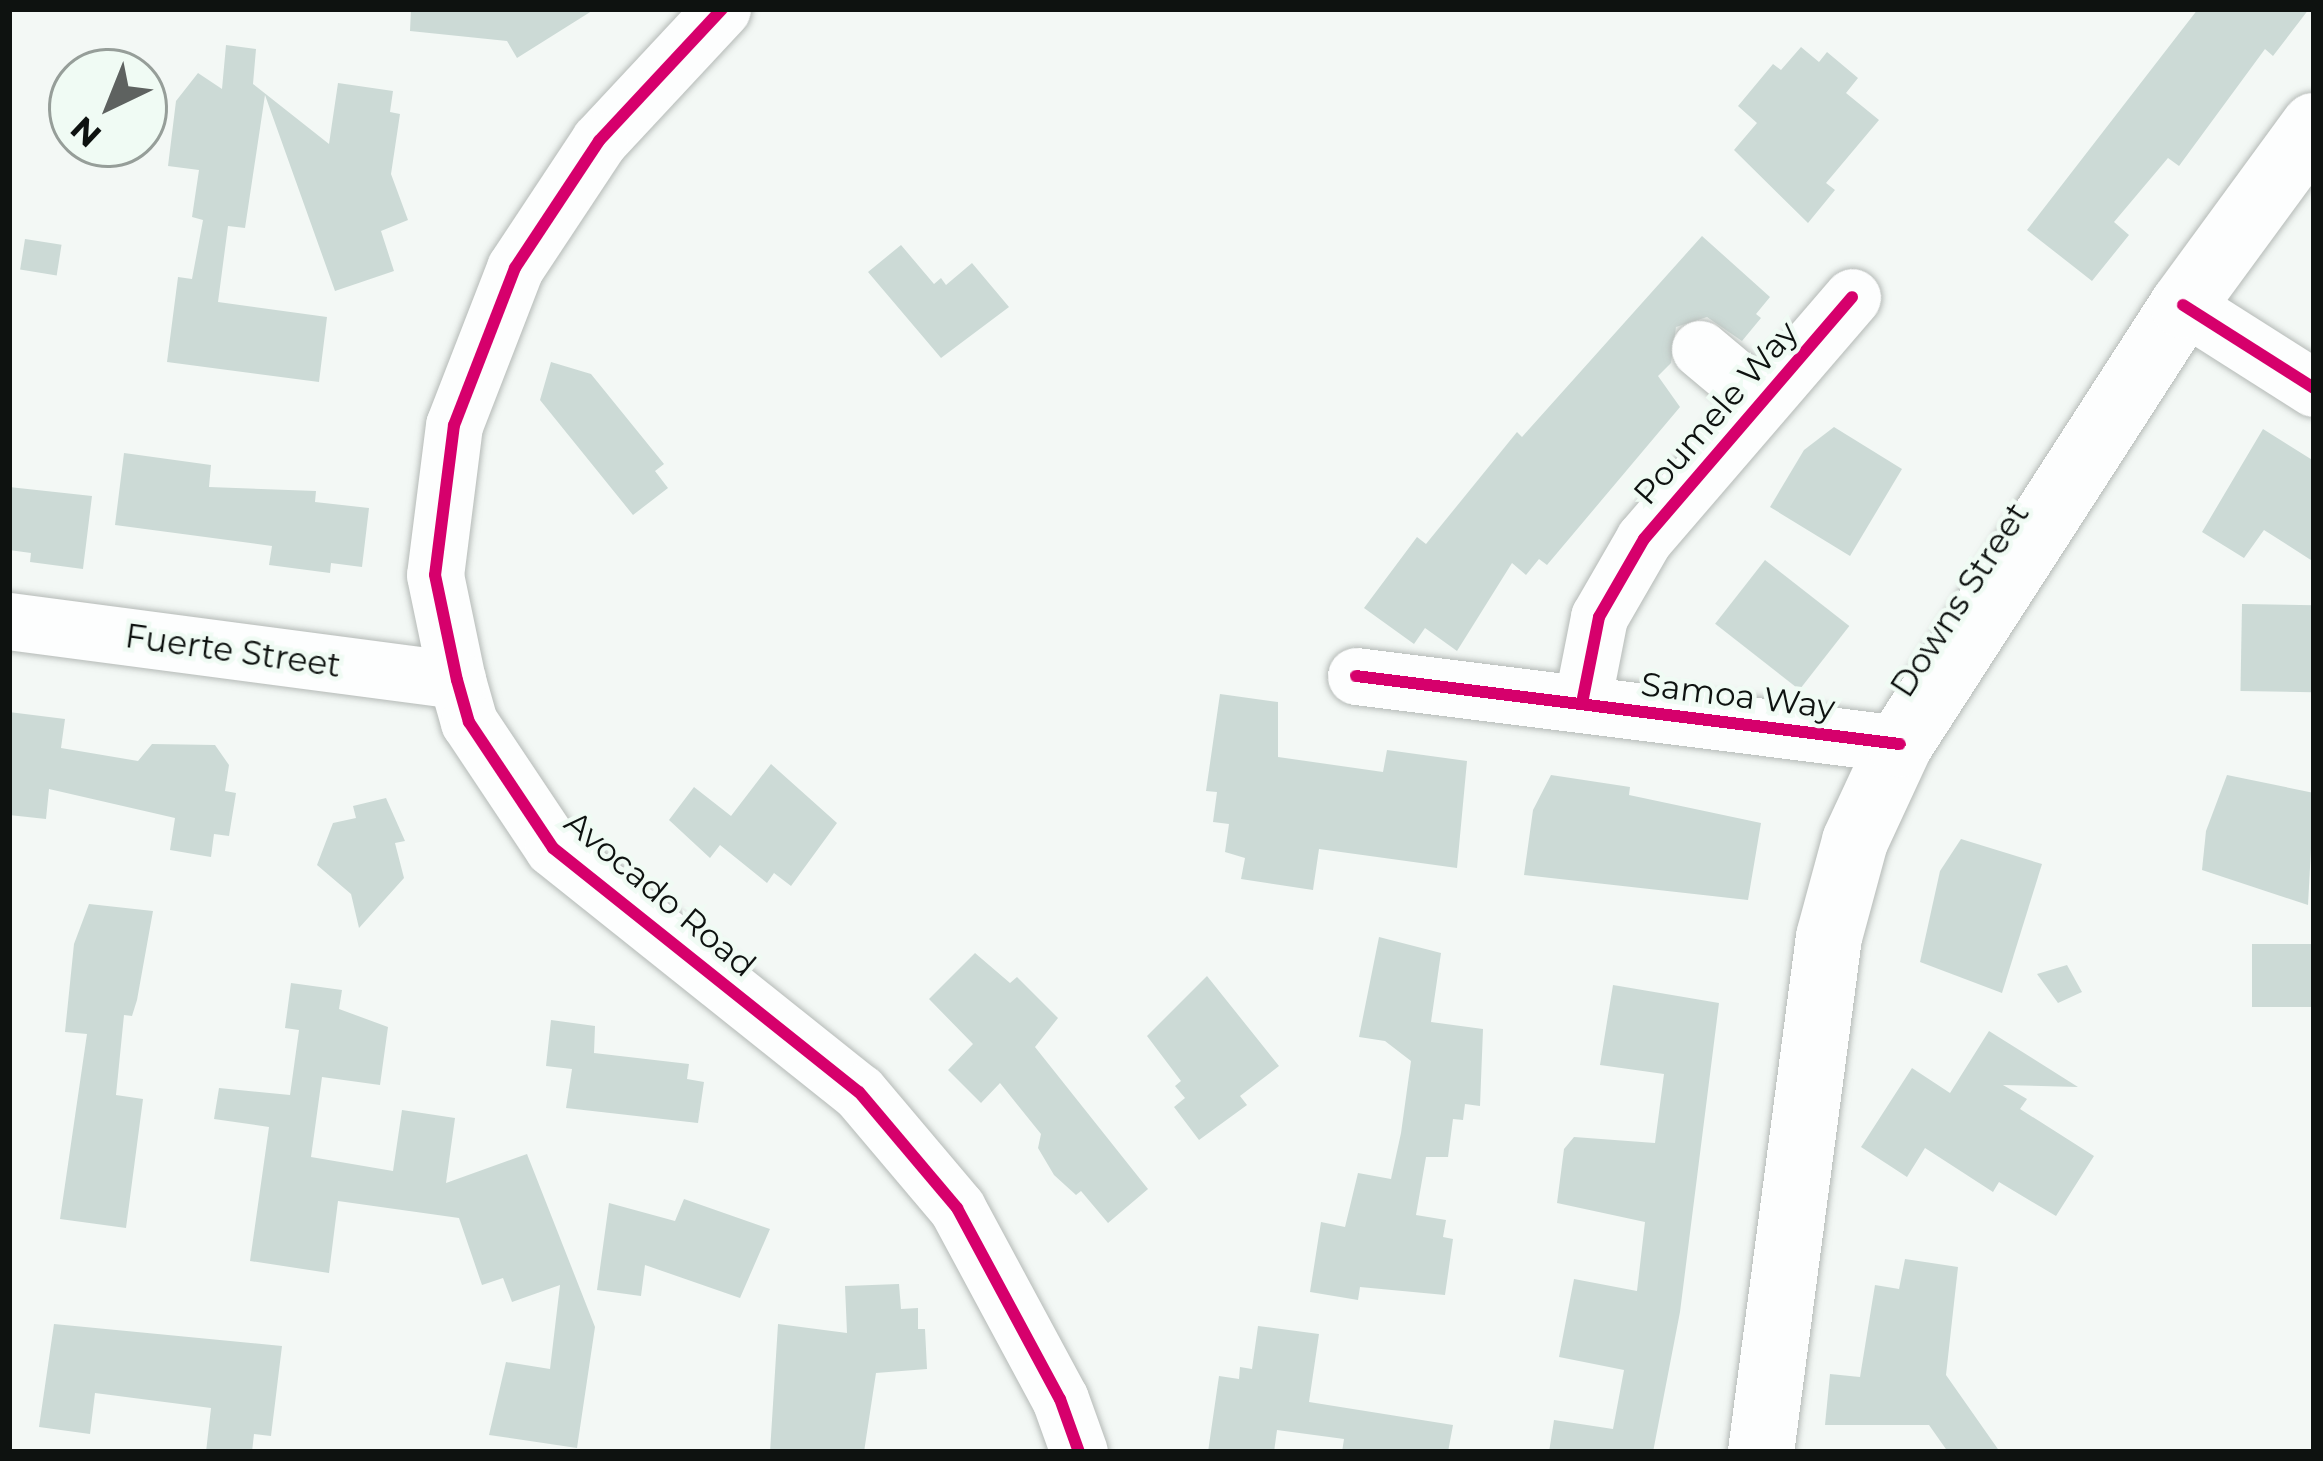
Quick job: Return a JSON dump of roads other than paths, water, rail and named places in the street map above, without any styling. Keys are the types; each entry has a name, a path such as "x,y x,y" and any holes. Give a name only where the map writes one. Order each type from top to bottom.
{"main road":[{"name":"Downs Street","path":"1761,1452 1829,937 1855,842 1900,744 2183,305 2314,125"}],"street":[{"name":"Avocado Road","path":"722,9 599,141 507,287 454,425 435,575 457,680 469,722 553,848 859,1092 957,1208 1060,1399 1079,1452"},
{"name":"Poumele Way","path":"1582,704 1600,617 1644,539 1852,297"},
{"path":"2183,305 2314,388"},
{"name":"Poumele Way","path":"1700,349 1761,400"},
{"name":"Fuerte Street","path":"9,621 457,680"},
{"name":"Samoa Way","path":"1355,676 1900,744"}]}
